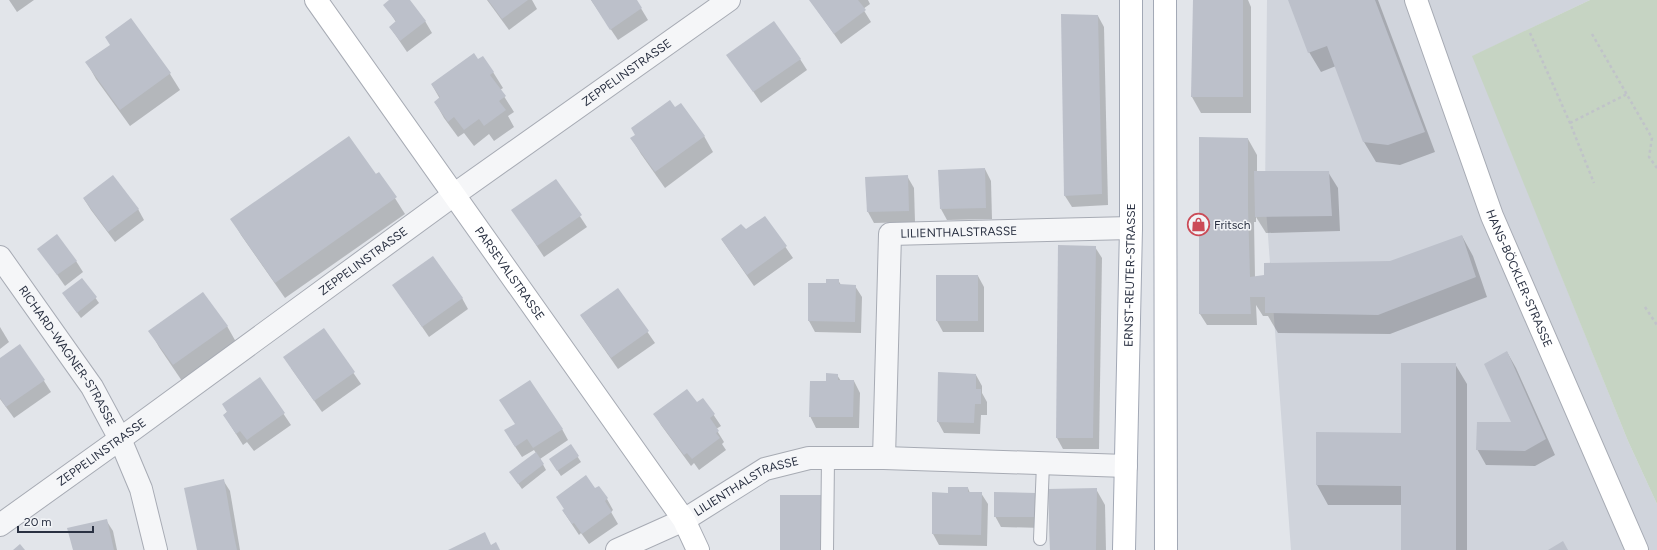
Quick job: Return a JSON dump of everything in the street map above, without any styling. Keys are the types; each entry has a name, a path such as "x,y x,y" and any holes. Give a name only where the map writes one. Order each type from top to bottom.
{"main road":[{"name":"PARSEVALSTRASSE","path":"316,0 455,194 684,520 698,550"},
{"name":"ERNST-REUTER-STRASSE","path":"1124,550 1131,228 1131,0"},
{"path":"1165,0 1166,550"},
{"name":"HANS-BÖCKLER-STRASSE","path":"1416,0 1492,216 1637,550"},
{"path":"684,520 706,550"}],"street":[{"name":"ZEPPELINSTRASSE","path":"0,525 455,194 547,131 729,0"},
{"name":"LILIENTHALSTRASSE","path":"884,458 890,234 1131,228"},
{"name":"RICHARD-WAGNER-STRASSE","path":"0,257 92,387 120,439 141,489 156,550"},
{"name":"LILIENTHALSTRASSE","path":"617,550 684,520 765,469 809,458 884,458 1126,466"}],"lane":[{"path":"827,550 828,458"},
{"path":"1040,539 1043,464"}],"path":[{"path":"1530,33 1570,123 1594,183"},
{"path":"1592,34 1652,138 1650,157 1657,168"},
{"path":"1570,123 1627,94"},
{"path":"1645,307 1657,325"}],"shaded area":[{"path":"1267,0 1590,0 1473,56 1628,441 1657,504 1657,550 1291,550 1265,195"}],"green space":[{"path":"1590,0 1657,0 1657,504 1628,441 1472,56"}],"building":[{"path":"389,0 410,0 426,21 400,41 389,27 396,21 383,5"},
{"path":"488,0 528,0 502,19"},
{"path":"591,0 637,0 642,8 610,30"},
{"path":"809,0 858,0 866,10 834,34"},
{"path":"1193,0 1243,0 1243,97 1191,97"},
{"path":"1288,0 1375,0 1425,132 1388,145 1363,142 1327,46 1308,53"},
{"path":"1061,14 1098,15 1102,194 1064,196"},
{"path":"131,18 171,73 120,110 85,62 110,45 105,37"},
{"path":"774,21 801,59 753,92 726,55"},
{"path":"474,53 478,59 483,56 494,72 490,75 506,96 499,101 506,110 484,126 479,119 464,130 454,117 448,122 434,102 440,97 431,84"},
{"path":"670,100 675,107 681,103 705,136 655,172 630,138 635,135 631,128"},
{"path":"349,136 376,174 379,172 397,197 275,283 230,219"},
{"path":"1199,137 1248,138 1250,277 1264,275 1264,263 1390,261 1462,235 1476,277 1378,315 1265,313 1265,297 1250,297 1251,314 1199,314"},
{"path":"985,168 986,208 940,209 938,170"},
{"path":"1254,171 1329,171 1332,216 1255,217"},
{"path":"113,175 139,209 108,232 83,198"},
{"path":"908,175 909,211 867,212 865,177"},
{"path":"556,179 582,215 537,246 511,210"},
{"path":"765,216 787,246 747,275 721,239 741,224 746,229"},
{"path":"57,234 77,261 57,275 37,249"},
{"path":"1058,245 1096,246 1093,438 1056,438"},
{"path":"433,256 463,298 422,327 392,285"},
{"path":"936,275 978,275 978,321 936,321"},
{"path":"82,278 97,297 77,313 62,293"},
{"path":"826,279 839,279 839,284 856,285 855,322 808,321 808,283 826,283"},
{"path":"618,288 649,331 611,358 580,315"},
{"path":"203,292 228,326 173,365 148,331"},
{"path":"324,328 355,372 314,401 283,357"},
{"path":"20,344 45,380 6,407 0,398 0,358"},
{"path":"1507,351 1546,439 1525,451 1476,450 1477,422 1511,422 1484,364"},
{"path":"1401,363 1456,363 1456,550 1401,550 1401,486 1316,485 1316,432 1401,433"},
{"path":"938,372 976,374 976,389 981,389 981,404 975,404 974,423 937,422"},
{"path":"826,373 838,374 838,380 854,380 853,417 809,417 810,381 826,381"},
{"path":"260,377 285,413 247,440 240,431 236,434 223,415 227,412 222,404"},
{"path":"530,380 563,429 533,448 527,439 515,447 504,430 515,424 499,400"},
{"path":"687,389 697,402 703,398 715,414 710,418 719,431 716,433 720,438 692,459 687,453 684,455 653,414"},
{"path":"571,444 579,456 557,471 549,459"},
{"path":"536,452 544,464 518,484 509,472"},
{"path":"586,475 595,488 599,486 608,498 605,501 612,512 582,534 574,523 572,524 562,510 564,509 556,497"},
{"path":"224,479 237,550 197,550 184,488"},
{"path":"948,487 968,487 968,492 982,492 981,535 932,534 932,492 948,493"},
{"path":"1097,488 1096,550 1050,550 1048,489"},
{"path":"994,492 1036,493 1036,517 994,517"},
{"path":"780,495 821,495 821,550 780,550"},
{"path":"107,519 114,550 73,550 67,528"},
{"path":"485,532 491,545 496,542 500,550 448,550"},
{"path":"1563,541 1568,550 1548,550"},
{"path":"20,544 25,550 13,550"}],"place":[{"name":"Fritsch","path":"1199,225"}]}
